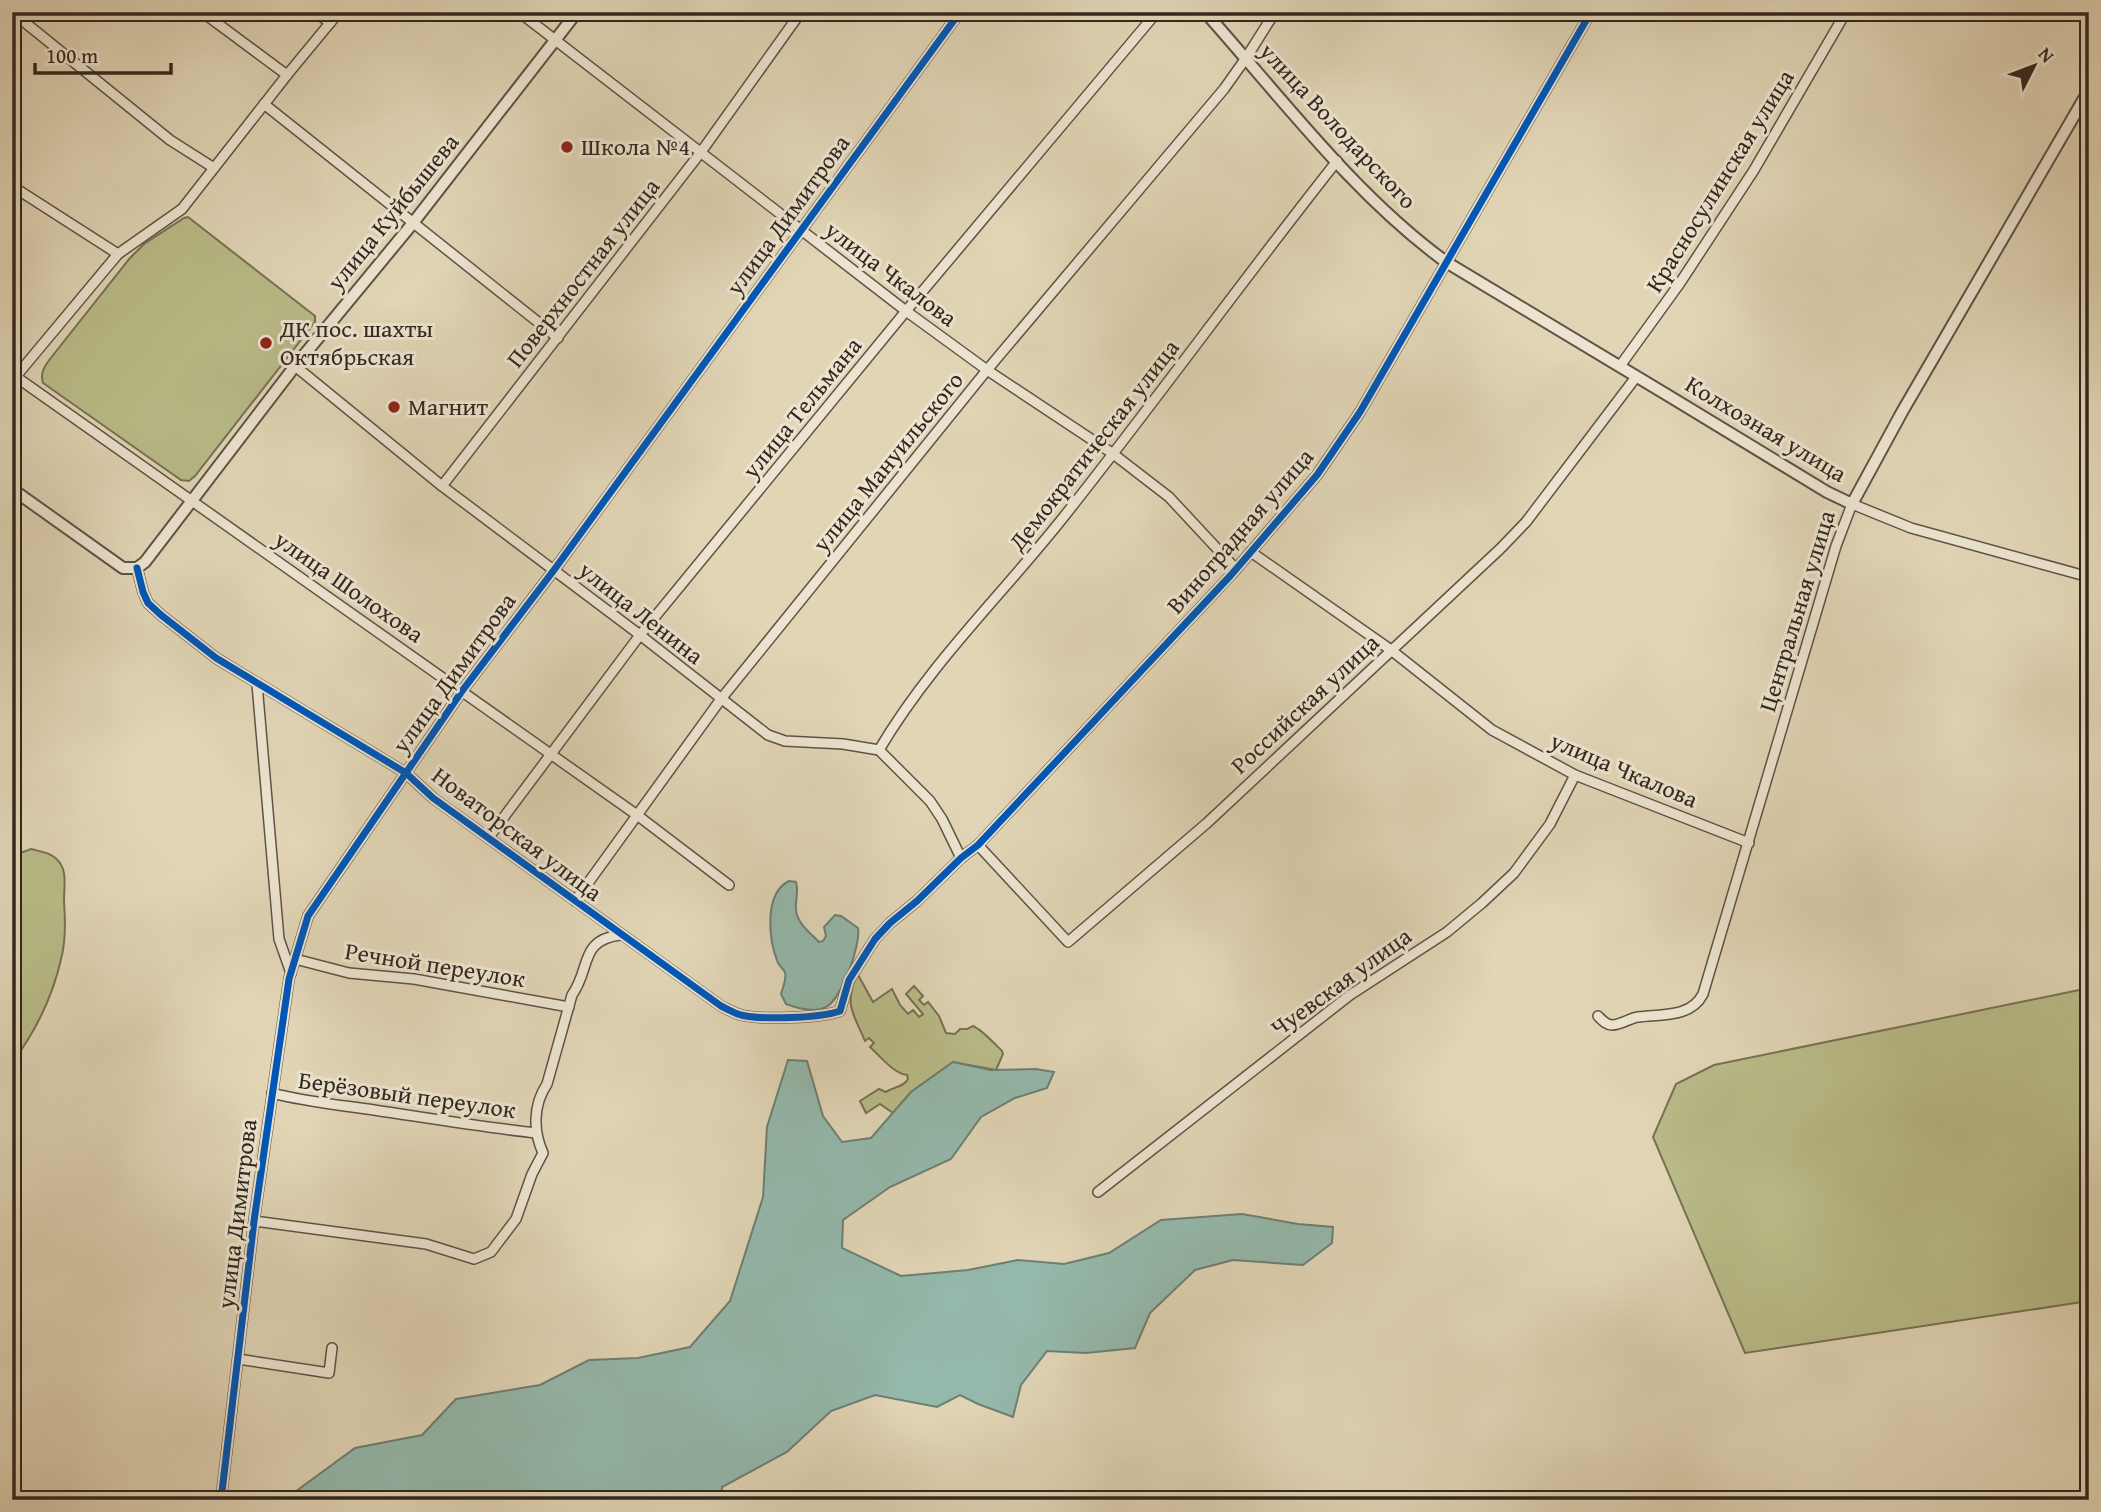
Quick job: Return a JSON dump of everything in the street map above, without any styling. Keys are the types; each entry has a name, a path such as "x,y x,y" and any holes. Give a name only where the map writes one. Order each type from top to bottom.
{"street":[{"path":"12,12 170,140 214,168"},
{"path":"202,12 287,75"},
{"path":"316,12 330,23"},
{"path":"14,377 118,254 182,209 339,12"},
{"name":"улица Чкалова","path":"519,12 906,311 987,370 1112,453 1169,497 1236,569"},
{"name":"улица Куйбышева","path":"137,568 149,559 295,366 413,223 577,12"},
{"name":"Поверхностная улица","path":"442,486 701,152 801,12"},
{"name":"улица Димитрова","path":"221,1500 272,1093 290,973 308,916 462,691 554,570 960,12"},
{"name":"улица Тельмана","path":"489,837 640,635 906,311 1157,12"},
{"name":"улица Володарского","path":"1205,12 1337,161 1402,227 1446,262"},
{"name":"улица Мануильского","path":"575,901 721,699 987,370 1224,89 1275,12"},
{"name":"Виноградная улица","path":"840,1011 849,979 875,939 978,845 1236,569 1317,475 1360,412 1591,12"},
{"name":"Красносулинская улица","path":"1620,366 1680,283 1754,170 1846,12"},
{"path":"2074,12 2089,21"},
{"name":"Центральная улица","path":"1598,1016 1611,1025 1635,1017 1665,1016 1690,1008 1699,1001 1836,546 1852,504 1902,412 2089,90"},
{"path":"264,104 558,338"},
{"name":"Демократическая улица","path":"879,750 901,714 942,659 1015,575 1112,453 1337,161"},
{"path":"12,186 118,254"},
{"name":"Колхозная улица","path":"1446,262 1827,492 1911,528 2089,577"},
{"name":"улица Ленина","path":"295,366 442,486 768,735 785,741 843,744 879,750"},
{"name":"улица Шолохова","path":"14,377 462,691 637,816 729,886"},
{"name":"Российская улица","path":"978,845 1068,942 1207,823 1500,549 1525,522 1636,377"},
{"path":"12,489 123,568 137,568"},
{"name":"улица Чкалова","path":"1251,552 1391,650 1492,730 1575,775 1749,842"},
{"name":"Новаторская улица","path":"137,568 143,592 154,610 222,663 405,774 433,798 721,1006 741,1015 763,1017 829,1015 840,1011"},
{"path":"257,684 279,939 290,973"},
{"path":"879,750 930,802 942,819 961,858"},
{"name":"Чуевская улица","path":"1098,1192 1350,995 1447,932 1482,903 1514,873 1550,824 1575,775"},
{"path":"254,1221 426,1244 474,1259 491,1252 516,1219 532,1174 543,1153 536,1138 539,1097 547,1084 572,995 578,987 587,955 604,937 620,935"},
{"name":"Речной переулок","path":"295,958 349,973 414,979 569,1007"},
{"name":"Берёзовый переулок","path":"272,1093 296,1100 536,1133"},
{"path":"238,1359 329,1373 332,1348"}],"green space":[{"path":"188,217 315,316 315,322 189,481 181,480 43,383 42,376 44,367 130,258 144,244"},
{"path":"31,849 51,855 64,871 64,941 59,969 49,997 29,1038 12,1063 12,856"},
{"path":"857,973 873,1002 892,989 908,1014 913,1010 919,1017 923,1014 906,994 914,986 923,996 919,1000 924,1005 928,1002 939,1016 946,1033 955,1034 960,1029 973,1026 980,1030 1002,1051 996,1070 953,1062 911,1092 893,1113 880,1104 866,1113 860,1101 879,1089 886,1092 904,1084 908,1079 907,1075 892,1068 870,1047 874,1043 869,1038 865,1041 851,1002"},
{"path":"2089,988 2089,1301 1745,1353 1653,1137 1676,1084 1714,1065"}],"water":[{"path":"789,881 796,882 796,910 799,919 804,928 819,942 826,936 824,927 835,915 858,928 856,947 843,985 824,1008 805,1009 786,1004 781,994 785,972 775,954 770,919 775,896"},
{"path":"788,1060 807,1061 823,1116 842,1142 871,1138 911,1092 953,1062 990,1070 1036,1069 1054,1072 1047,1088 1015,1098 981,1117 951,1159 890,1187 843,1220 842,1248 901,1276 968,1270 1018,1260 1064,1264 1109,1253 1161,1220 1242,1214 1333,1227 1332,1243 1303,1265 1233,1260 1195,1270 1150,1313 1135,1348 1086,1353 1047,1351 1021,1385 1013,1417 960,1395 937,1407 875,1395 831,1411 787,1452 722,1487 722,1500 284,1500 355,1448 422,1435 456,1399 540,1385 589,1360 638,1358 690,1347 730,1301 763,1197 767,1127"}],"cycle path":[{"path":"221,1500 254,1221 289,979 308,916 462,691 554,570 960,12"},
{"path":"137,568 148,603 216,658 406,773 433,798 721,1006 741,1015 776,1018 806,1017 840,1011 849,980 875,939 978,845 1231,575 1317,475 1360,412 1591,12"}],"place":[{"name":"Школа №4","path":"567,147"},
{"name":"ДК пос. шахты Октябрьская","path":"266,343"},
{"name":"Магнит","path":"394,407"}]}
